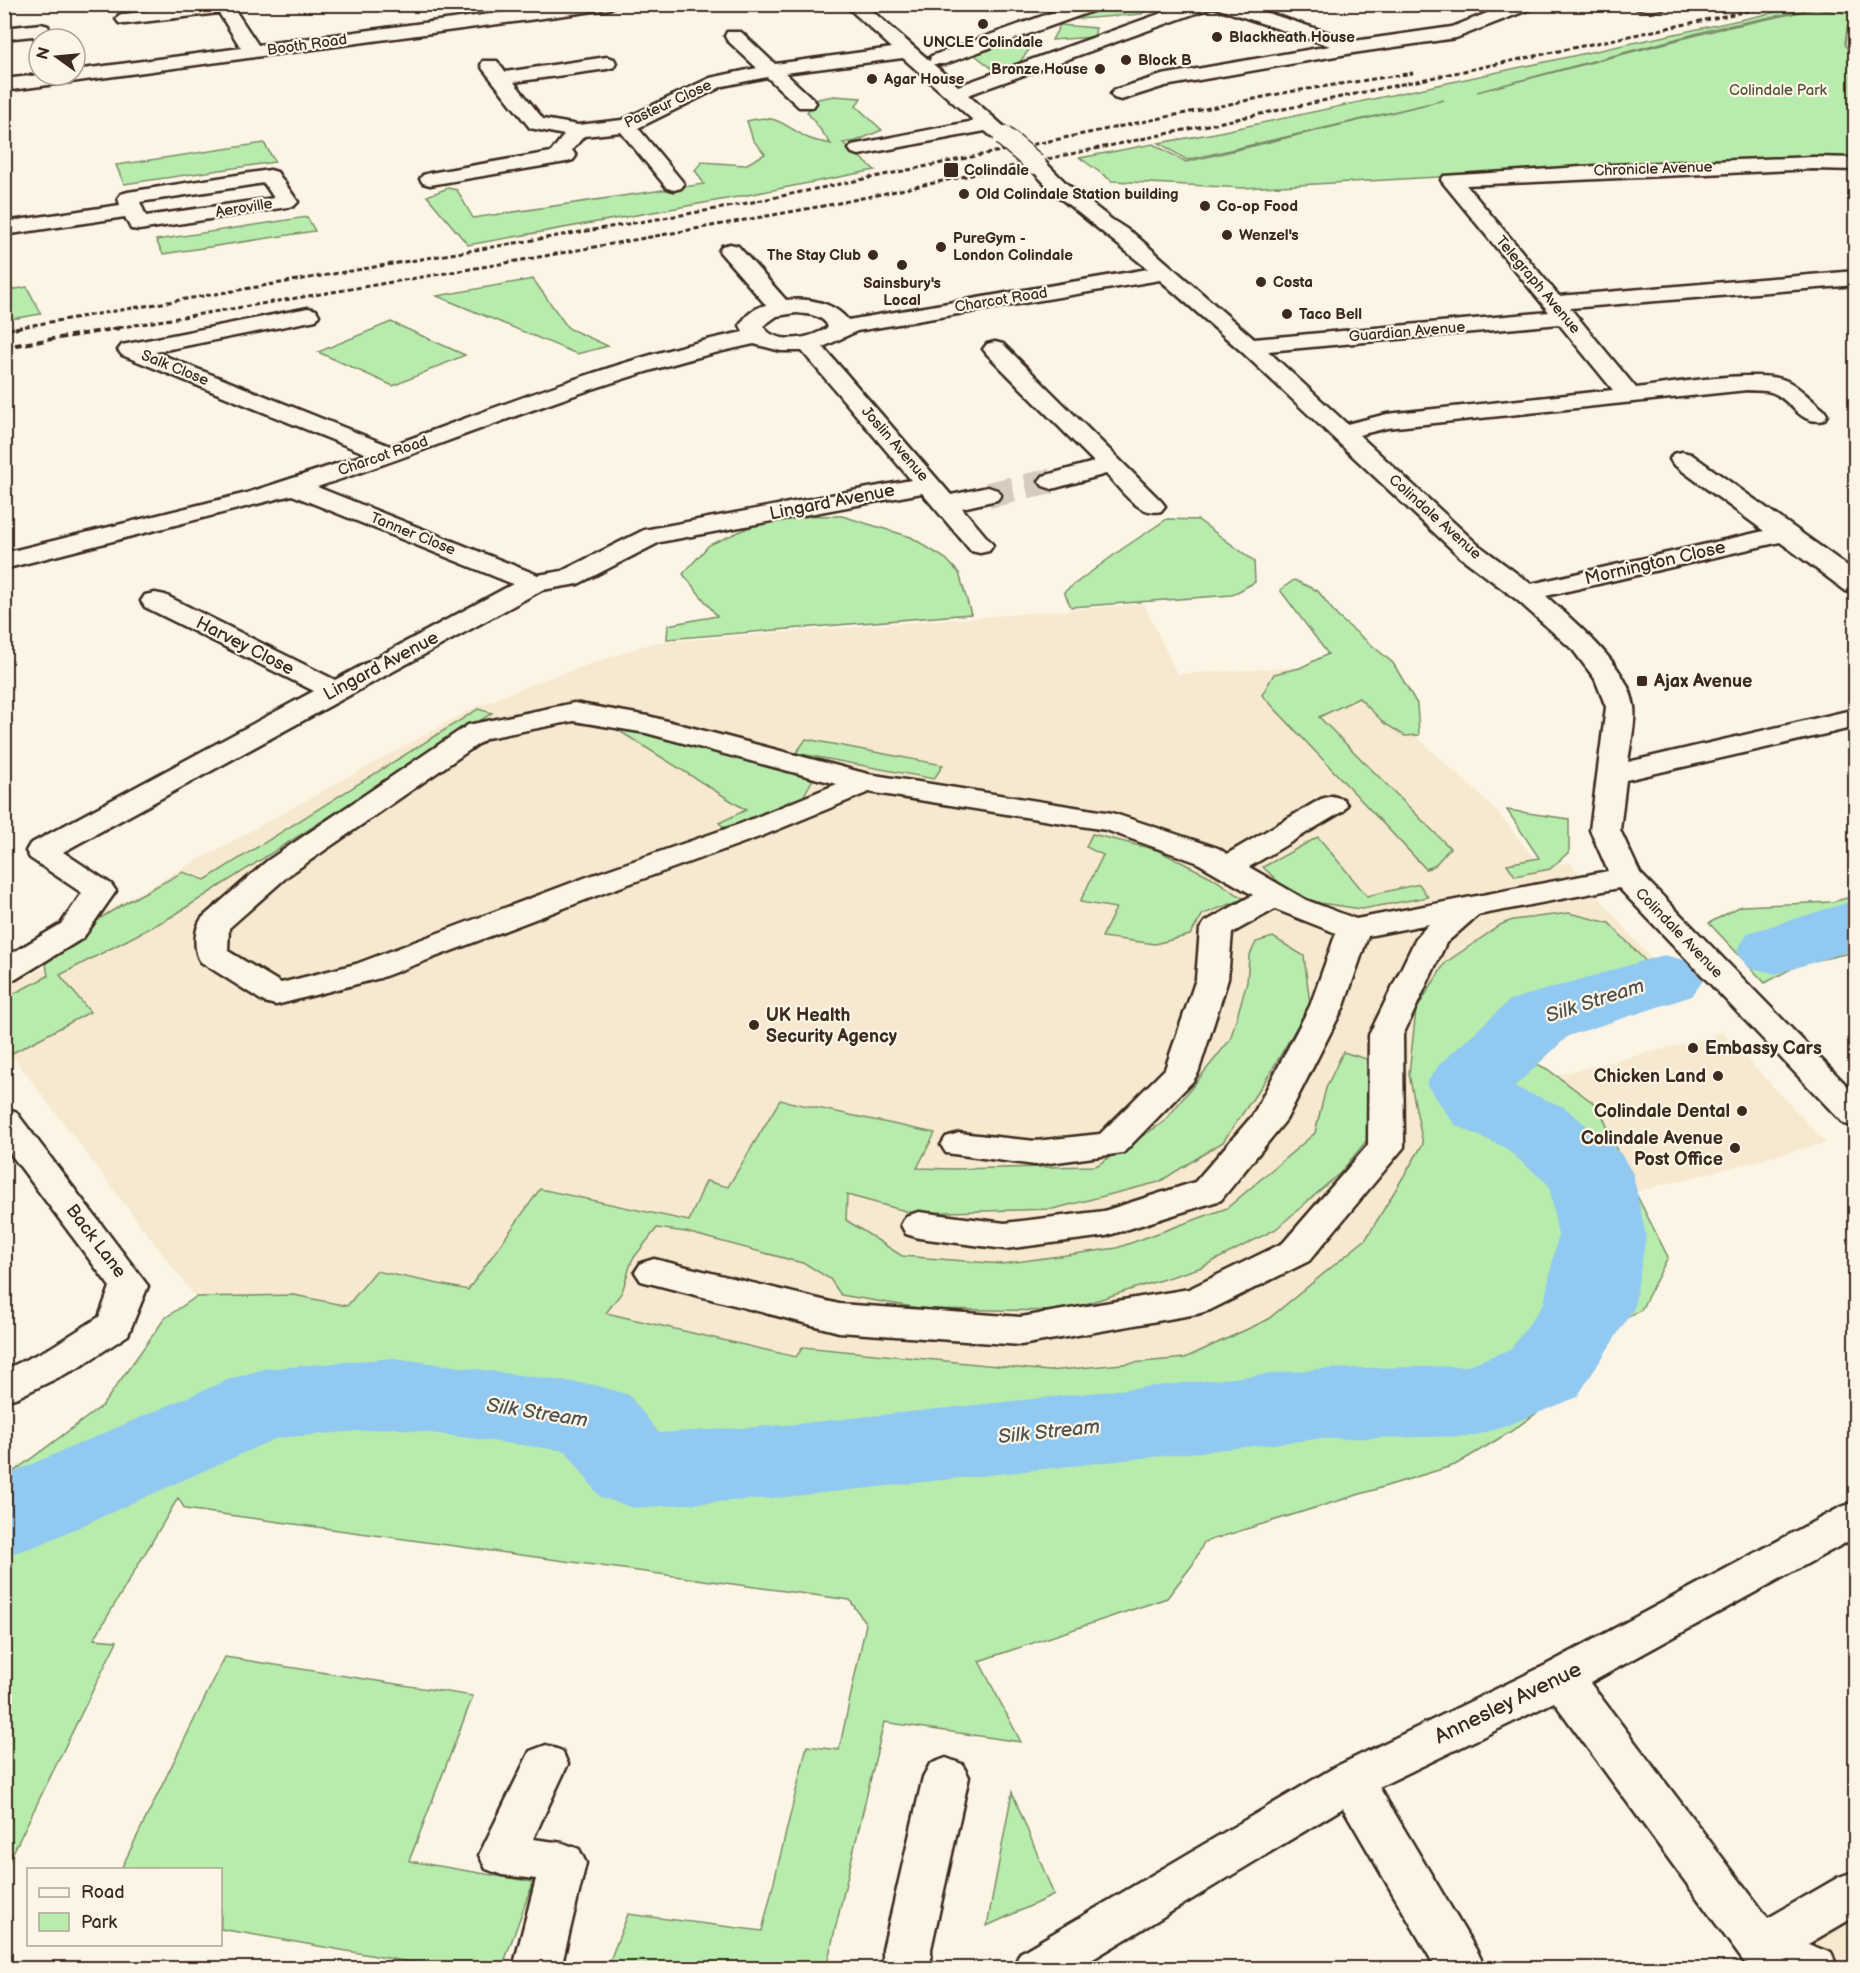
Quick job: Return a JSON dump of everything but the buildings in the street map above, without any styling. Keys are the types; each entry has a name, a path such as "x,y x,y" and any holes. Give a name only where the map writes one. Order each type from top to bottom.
{"street":[{"name":"Booth Road","path":"87,72 253,52 572,7 609,4"},
{"name":"Colindale Avenue","path":"853,4 1036,164 1061,189 1103,224 1126,239 1249,346 1468,550 1526,593 1583,644 1609,678 1620,707 1605,830 1626,877 1856,1116"},
{"path":"938,60 1095,4"},
{"path":"954,94 1206,4"},
{"path":"1220,4 1353,47"},
{"path":"1120,94 1162,81 1353,47 1456,32 1527,4"},
{"path":"1639,4 1662,4"},
{"path":"125,19 224,7 253,52"},
{"path":"4,34 27,32"},
{"path":"734,36 806,103"},
{"name":"Pasteur Close","path":"607,63 496,72 537,124 578,131 626,126 717,82 771,70 908,52"},
{"name":"Booth Road","path":"4,85 27,81"},
{"path":"626,126 674,184"},
{"path":"859,149 996,130"},
{"path":"430,179 566,156 560,151 578,131"},
{"name":"Chronicle Avenue","path":"1451,180 1813,163 1856,164"},
{"name":"Aeroville","path":"270,176 287,202 139,224 133,209 128,198 270,176"},
{"name":"Telegraph Avenue","path":"1451,180 1625,389"},
{"path":"4,229 133,209"},
{"path":"730,251 782,308"},
{"name":"Charcot Road","path":"757,336 751,325 754,320 760,315 782,308 849,307 1155,264"},
{"name":"Charcot Road","path":"6,559 256,498 390,455 626,369 689,350 757,336 779,344 808,344 822,341 838,330 859,324 1155,264"},
{"name":"Guardian Avenue","path":"1249,346 1856,278"},
{"path":"1832,279 1856,301"},
{"path":"818,309 836,318 840,324 838,330"},
{"name":"Salk Close","path":"308,315 130,350 390,455"},
{"name":"Joslin Avenue","path":"808,344 980,545"},
{"path":"995,350 1152,506"},
{"path":"1343,432 1387,421 1747,383 1779,386 1815,415"},
{"path":"1682,459 1856,585"},
{"path":"1052,481 1111,465"},
{"name":"Tanner Close","path":"292,486 534,583"},
{"name":"Lingard Avenue","path":"4,972 72,931 100,891 41,851 534,583 569,578 653,536 938,494 988,495"},
{"name":"Mornington Close","path":"1526,593 1783,534"},
{"name":"Harvey Close","path":"155,601 334,691"},
{"path":"866,783 750,830 598,884 368,971 276,995 212,955 213,924 278,868 478,731 574,712 648,724 866,783 1112,822 1207,855 1294,908 1354,929 1626,877"},
{"path":"1611,775 1856,718"},
{"path":"1227,867 1332,805"},
{"path":"959,1145 1035,1153 1110,1145 1181,1073 1212,979 1216,929 1275,896"},
{"path":"654,1272 839,1318 1021,1331 1197,1300 1296,1252 1386,1147 1386,1035 1431,938 1469,906"},
{"path":"919,1225 1005,1236 1106,1223 1208,1191 1268,1120 1327,1006 1354,929"},
{"name":"Back Lane","path":"4,1120 16,1155 129,1286 115,1325 64,1358 4,1387"},
{"name":"Annesley Avenue","path":"1038,1968 1351,1780 1562,1678 1856,1518"},
{"path":"1562,1678 1761,1947 1814,1968"},
{"path":"537,1968 563,1863 502,1855 546,1764"},
{"path":"907,1968 907,1949 946,1777"},
{"path":"1351,1780 1461,1968"},
{"path":"1761,1947 1856,1891"}],"shaded area":[{"name":"UK Health Security Agency","path":"1144,604 1177,674 1338,665 1492,806 1543,868 1570,862 1662,972 1529,1006 1478,1044 1441,1256 1140,1450 235,1350 5,1046 5,988 115,932 95,917 473,708 543,680 652,643"},
{"path":"1721,1031 1826,1143 1553,1213 1517,1085 1708,1038"},
{"path":"1855,1909 1855,1968 1769,1968 1763,1959"}],"green space":[{"path":"1104,5 1149,5 1142,14 1065,20"},
{"name":"Colindale Park","path":"1795,8 1805,10 1717,28 1477,92 1720,29 1815,9 1854,14 1847,28 1845,44 1855,64 1855,161 1575,169 1244,188 1112,181 1080,158 1153,144 1186,162 1444,100 1187,160 1159,143 1215,133"},
{"path":"1060,25 1096,28 1094,37 1052,40"},
{"path":"1016,44 1032,46 1016,67 999,74 971,52 985,46"},
{"path":"834,96 861,98 856,106 882,130 856,141 843,143 875,170 468,245 427,196 448,188 457,190 473,218 704,184 695,170 702,162 745,165 765,154 753,140 747,121 772,119 810,139 831,144 807,112 818,99"},
{"path":"264,143 275,162 124,184 116,165"},
{"path":"307,217 315,231 163,254 156,240"},
{"path":"533,279 568,328 608,346 577,354 437,296"},
{"path":"27,287 41,314 5,320 5,291"},
{"path":"391,322 465,355 393,386 318,352"},
{"path":"777,515 842,516 911,537 946,559 959,573 971,614 667,639 668,625 717,616 683,574 709,545"},
{"path":"1167,519 1198,520 1254,561 1255,582 1232,595 1071,607 1064,592"},
{"path":"1294,580 1318,591 1338,617 1393,663 1417,704 1419,735 1405,736 1384,723 1359,698 1319,717 1450,848 1434,866 1426,869 1262,695 1274,674 1300,668 1328,654 1280,590"},
{"path":"478,709 492,713 171,917 60,975 90,1012 5,1057 5,998 48,976 44,952 127,902 183,872 205,880"},
{"path":"613,727 671,737 813,779 799,804 728,831 719,823 746,810"},
{"path":"806,739 943,765 934,779 796,753"},
{"path":"1507,810 1569,819 1569,852 1550,869 1515,876 1507,864 1539,858"},
{"path":"1092,834 1157,850 1211,877 1244,899 1203,914 1190,935 1155,944 1102,937 1116,908 1080,902 1103,855 1086,847"},
{"path":"1318,837 1367,896 1419,884 1428,897 1362,909 1320,903 1289,892 1263,867"},
{"path":"1855,896 1855,952 1800,964 1765,983 1709,923 1741,906 1832,902"},
{"path":"1569,913 1609,923 1655,971 1567,995 1516,1014 1492,1042 1547,1069 1599,1107 1628,1178 1668,1257 1641,1310 1554,1357 1566,1392 1510,1432 1455,1465 1204,1542 1193,1564 1167,1598 979,1661 1021,1742 884,1722 826,1968 607,1968 628,1914 762,1931 807,1746 839,1750 866,1624 850,1600 185,1509 178,1498 94,1639 117,1641 5,1869 5,1478 102,1406 165,1318 196,1297 294,1295 347,1306 376,1271 468,1290 540,1189 689,1221 706,1181 728,1187 780,1100 935,1133 917,1168 1096,1166 1164,1122 1230,1040 1247,982 1249,957 1256,942 1273,937 1304,956 1310,1004 1269,1075 1223,1142 1159,1182 1053,1209 913,1213 847,1195 846,1220 902,1256 1002,1264 1117,1248 1227,1208 1315,1133 1326,1088 1343,1052 1373,1061 1367,1140 1341,1172 1276,1229 1202,1267 1063,1311 925,1309 841,1295 830,1279 806,1264 686,1232 657,1228 632,1260 622,1292 606,1313 796,1357 803,1347 1049,1371 1185,1358 1267,1320 1366,1239 1423,1144 1409,1074 1416,1010 1445,963 1502,924 1513,920"},
{"path":"225,1657 473,1696 409,1861 533,1882 502,1968 444,1968 222,1929 222,1868 121,1868"},
{"path":"1012,1792 1054,1895 987,1926"}],"waterway":[{"name":"Silk Stream","path":"1776,950 1856,923"},
{"name":"Silk Stream","path":"4,1518 264,1404 393,1393 595,1420 634,1471 786,1461 1317,1404 1473,1401 1544,1373 1588,1308 1602,1236 1590,1174 1534,1127 1485,1106 1468,1084 1539,1018 1664,979"}],"tunnel":[{"path":"988,495 1052,481"}],"railway":[{"path":"111,329 500,264 834,204 1781,4"},
{"path":"9,329 728,207 1288,92 1413,73"},
{"path":"4,330 18,328"},
{"path":"4,347 120,328"}],"place":[{"name":"UNCLE Colindale","path":"983,24"},
{"name":"Blackheath House","path":"1217,37"},
{"name":"Block B","path":"1126,60"},
{"name":"Bronze House","path":"1100,69"},
{"name":"Agar House","path":"872,79"},
{"name":"Colindale","path":"951,170"},
{"name":"Old Colindale Station building","path":"964,194"},
{"name":"Co-op Food","path":"1205,206"},
{"name":"Wenzel's","path":"1227,235"},
{"name":"PureGym - London Colindale","path":"941,247"},
{"name":"The Stay Club","path":"873,255"},
{"name":"Sainsbury's Local","path":"902,265"},
{"name":"Costa","path":"1261,282"},
{"name":"Taco Bell","path":"1287,314"},
{"name":"Ajax Avenue","path":"1642,681"},
{"name":"UK Health Security Agency","path":"754,1025"},
{"name":"Embassy Cars","path":"1693,1048"},
{"name":"Chicken Land","path":"1718,1076"},
{"name":"Colindale Dental","path":"1742,1111"},
{"name":"Colindale Avenue Post Office","path":"1735,1148"}]}
